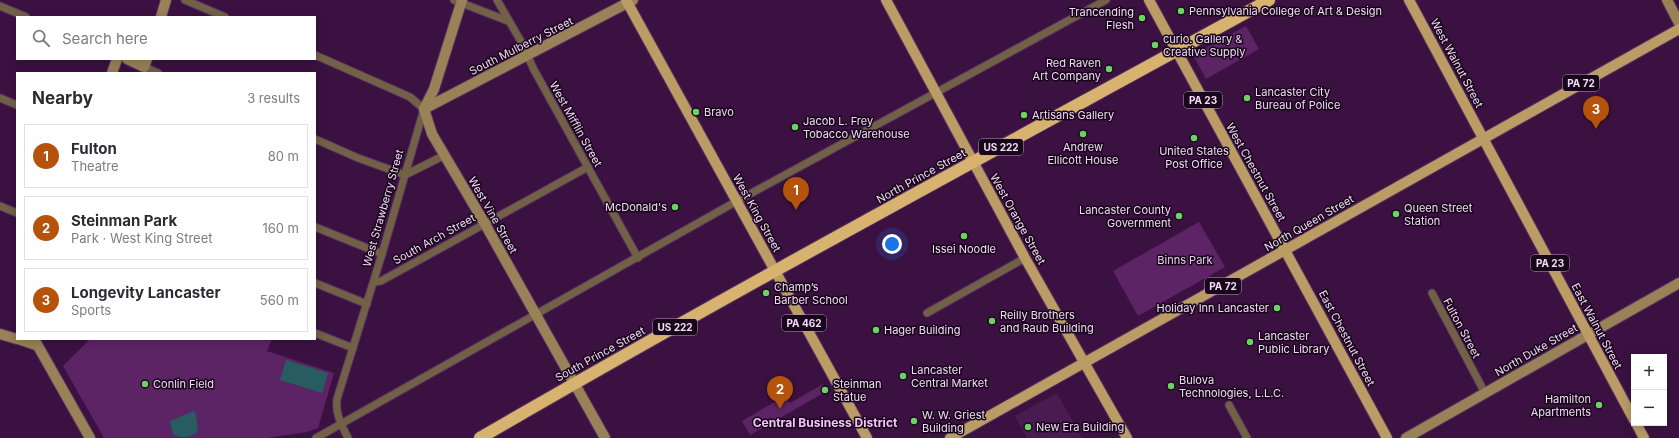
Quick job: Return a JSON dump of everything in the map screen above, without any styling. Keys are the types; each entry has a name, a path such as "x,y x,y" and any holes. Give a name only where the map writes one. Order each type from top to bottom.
{"highway":[{"name":"North Prince Street","path":"776,271 1269,0"},
{"name":"South Prince Street","path":"480,438 574,383 776,271"}],"main road":[{"name":"West Orange Street","path":"886,0 1025,258 1127,438"},
{"name":"West Chestnut Street","path":"1149,0 1285,250"},
{"name":"West Walnut Street","path":"1409,0 1483,138"},
{"name":"West King Street","path":"629,1 737,202 867,438"},
{"name":"North Queen Street","path":"950,438 1679,29"},
{"name":"East Walnut Street","path":"1483,138 1631,414"},
{"name":"East Chestnut Street","path":"1285,250 1387,438"},
{"path":"1638,426 1644,438"}],"street":[{"path":"161,16 166,0"},
{"path":"185,0 223,16"},
{"name":"West Mifflin Street","path":"497,0 638,258"},
{"path":"316,438 737,202 1106,0"},
{"path":"1667,0 1679,23"},
{"path":"459,1 508,21"},
{"name":"West Strawberry Street","path":"348,438 341,424 336,405 374,282 424,109 434,89 459,1"},
{"name":"South Mulberry Street","path":"424,109 629,1"},
{"path":"0,6 24,16"},
{"path":"316,55 410,97 424,109"},
{"path":"112,72 117,60"},
{"path":"132,60 146,63 157,72"},
{"path":"0,98 16,105"},
{"name":"West Vine Street","path":"424,109 432,134 485,224 605,438"},
{"path":"316,139 358,158 405,175 445,155"},
{"name":"South Arch Street","path":"374,282 381,281 588,167"},
{"path":"0,206 16,213"},
{"path":"316,227 382,254"},
{"path":"927,313 1025,258"},
{"path":"316,283 367,304"},
{"name":"North Duke Street","path":"1406,438 1679,283"},
{"name":"Fulton Street","path":"1432,293 1485,393"},
{"path":"316,333 353,348"},
{"path":"0,334 16,338"},
{"path":"24,340 35,342 90,438"},
{"path":"1229,405 1247,438"}],"shaded area":[{"path":"286,360 328,373 322,393 280,380"},
{"path":"1057,393 1082,438 1027,438 1015,416"},
{"path":"194,411 198,431 187,437 173,435 170,421"}],"green space":[{"path":"1246,26 1259,49 1206,79 1193,55"},
{"name":"Binns Park","path":"1199,222 1225,267 1138,316 1113,271"},
{"path":"89,340 272,340 267,351 334,373 318,428 307,432 267,438 104,438 63,366"},
{"path":"823,384 827,391 750,435 742,421 785,396 790,403"}],"place":[{"name":"Pennsylvania College of Art & Design","path":"1181,11"},
{"name":"Trancending Flesh","path":"1142,18"},
{"name":"curio. Gallery & Creative Supply","path":"1155,45"},
{"name":"Red Raven Art Company","path":"1109,69"},
{"name":"Lancaster City Bureau of Police","path":"1247,98"},
{"name":"Bravo","path":"696,112"},
{"name":"Artisans Gallery","path":"1024,115"},
{"name":"Jacob L. Frey Tobacco Warehouse","path":"795,127"},
{"name":"Longevity Lancaster","path":"1596,129"},
{"name":"Andrew Ellicott House","path":"1083,134"},
{"name":"United States Post Office","path":"1194,138"},
{"name":"McDonald's","path":"675,207"},
{"name":"Fulton","path":"796,210"},
{"name":"Queen Street Station","path":"1396,214"},
{"name":"Lancaster County Government","path":"1179,216"},
{"name":"Issei Noodle","path":"964,236"},
{"name":"Champ’s Barber School","path":"766,293"},
{"name":"Holiday Inn Lancaster","path":"1277,308"},
{"name":"Reilly Brothers and Raub Building","path":"992,321"},
{"name":"Hager Building","path":"876,330"},
{"name":"Lancaster Public Library","path":"1250,342"},
{"name":"Lancaster Central Market","path":"903,376"},
{"name":"Conlin Field","path":"145,384"},
{"name":"Bulova Technologies, L.L.C.","path":"1171,386"},
{"name":"Steinman Statue","path":"825,390"},
{"name":"Hamilton Apartments","path":"1599,405"},
{"name":"Steinman Park","path":"780,409"},
{"name":"W. W. Griest Building","path":"914,421"},
{"name":"New Era Building","path":"1028,427"}],"district":[{"name":"Central Business District","path":"825,423"}]}
